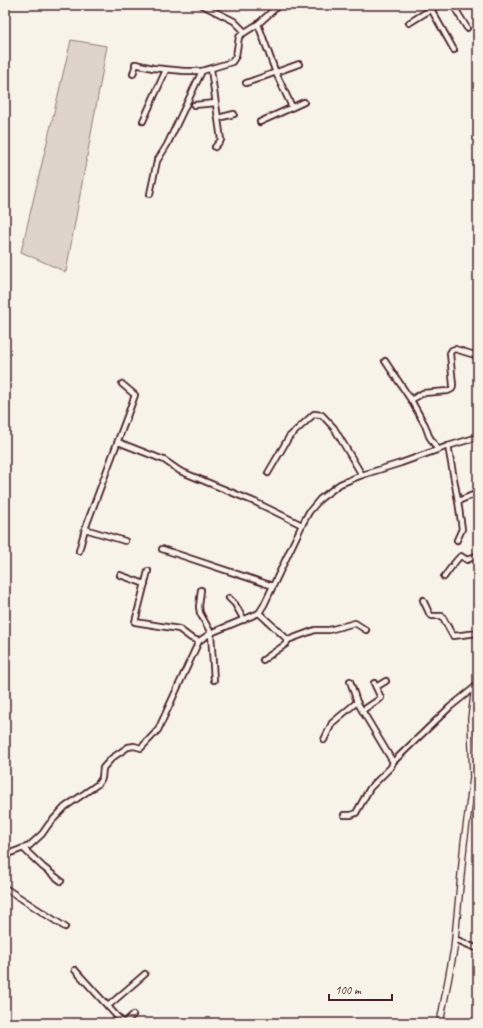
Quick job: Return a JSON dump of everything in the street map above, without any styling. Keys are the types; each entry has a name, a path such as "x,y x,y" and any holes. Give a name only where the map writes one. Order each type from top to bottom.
{"street":[{"path":"202,5 234,21 245,32"},
{"path":"133,74 136,64 166,70 202,71 232,62 236,56 239,37 258,24 279,5"},
{"path":"409,23 438,5"},
{"path":"453,5 467,28"},
{"path":"431,9 454,50"},
{"path":"258,24 276,73 292,107"},
{"path":"246,83 300,64"},
{"path":"210,69 221,140 215,147"},
{"path":"143,121 166,70"},
{"path":"150,194 157,161 167,145 202,71"},
{"path":"260,122 304,102"},
{"path":"194,105 216,103"},
{"path":"218,118 234,114"},
{"path":"410,400 423,393 448,391 452,389 453,385 450,353 452,350 455,349 478,356"},
{"path":"385,361 425,425 429,436 438,450"},
{"path":"79,551 85,529 135,395 122,384"},
{"path":"268,473 289,437 314,414 322,415 334,428 362,475"},
{"path":"5,855 29,846 42,834 65,807 98,784 102,778 103,768 112,758 128,747 134,746 141,748 158,730 199,641 211,633 258,613 264,605 309,512 320,499 340,484 362,475 448,446 478,438"},
{"path":"118,442 164,460 180,471 255,502 302,525"},
{"path":"448,446 462,529 457,540"},
{"path":"458,501 478,493"},
{"path":"85,529 125,541"},
{"path":"162,549 273,586"},
{"path":"444,577 452,568 458,557 461,556 467,560 478,555"},
{"path":"148,572 135,622 179,629 191,638 199,641"},
{"path":"120,575 144,584"},
{"path":"201,590 199,607 200,613 211,633 214,680"},
{"path":"229,598 235,604 244,620"},
{"path":"423,600 432,616 442,616 453,636 478,633"},
{"path":"258,613 288,640"},
{"path":"263,660 286,644 288,640 315,630 329,630 355,623 366,630"},
{"path":"350,681 357,702 393,762"},
{"path":"363,710 381,698 375,685 386,681"},
{"path":"344,815 356,813 370,788 391,767 393,762 450,707 477,687"},
{"path":"440,1023 454,950 464,843 473,778 471,719 477,687"},
{"path":"324,740 332,723 357,702"},
{"path":"473,778 478,781"},
{"path":"24,849 61,881"},
{"path":"5,888 65,927"},
{"path":"455,939 478,949"},
{"path":"75,970 124,1023 133,1015"},
{"path":"108,1006 145,974"}],"shaded area":[{"path":"71,40 107,46 66,272 21,252"}]}
